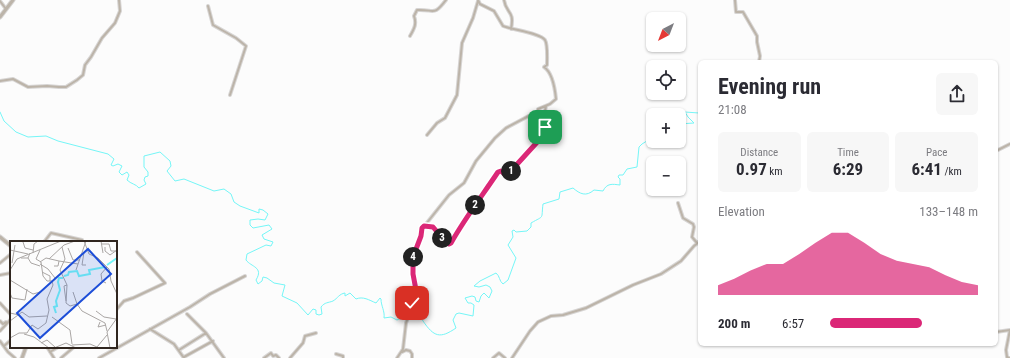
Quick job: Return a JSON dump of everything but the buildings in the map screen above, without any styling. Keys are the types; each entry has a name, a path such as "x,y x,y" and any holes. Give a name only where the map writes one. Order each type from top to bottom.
{"street":[{"path":"0,17 13,0"},
{"path":"0,81 13,79 28,87 66,87 77,80 83,75 85,65 102,38 115,23 120,11 118,0"},
{"path":"410,36 416,23 414,16 418,10 434,11 441,8 446,0"},
{"path":"504,0 506,7 512,16 511,29"},
{"path":"735,0 736,12 743,12 757,36 759,60"},
{"path":"0,1 6,9"},
{"path":"397,358 402,352 406,323 410,315 416,293 413,274 413,257 421,236 422,228 445,202 449,195 464,183 476,161 500,132 546,106 556,98 551,75 547,68 544,67 547,65 548,54 546,42 543,38 502,25 494,11 480,4 478,1 473,18 462,43 458,93 445,118 437,123 427,135"},
{"path":"208,6 213,25 236,38 246,46 230,95"},
{"path":"424,226 435,228 444,240 449,244 451,243 472,209 490,186 498,172 501,171 508,174 540,139 545,127 543,120 546,106"},
{"path":"998,150 1010,144"},
{"path":"512,358 527,334 538,322 551,316 563,315 586,308 633,285 661,274 681,261 697,243 692,237 694,228 693,224 683,218 678,203"},
{"path":"45,241 51,233 82,240"},
{"path":"1,238 10,245"},
{"path":"117,309 124,301 165,283 137,252"},
{"path":"0,263 10,255"},
{"path":"0,275 10,272"},
{"path":"117,348 200,302 210,294 245,276"},
{"path":"1,305 10,314"},
{"path":"187,314 213,341 224,358"},
{"path":"0,321 4,324 10,320"},
{"path":"0,331 10,320"},
{"path":"150,329 170,340 184,358 213,341"},
{"path":"998,332 1010,330 1006,350 1007,357 1009,358"},
{"path":"179,350 206,333"},
{"path":"290,358 303,344 305,336 316,333"},
{"path":"0,341 8,352 15,358"},
{"path":"4,346 10,341"},
{"path":"22,358 26,348"},
{"path":"48,348 54,358"},
{"path":"50,352 56,348"},
{"path":"61,358 73,348"},
{"path":"99,358 117,348"},
{"path":"402,352 406,350 410,351 412,358"},
{"path":"264,358 268,357 271,353 272,356 276,355 279,358"},
{"path":"493,358 499,353 505,358"},
{"path":"336,354 343,356 343,358"}],"waterway":[{"path":"0,112 4,121 16,132 28,137 46,136 58,141 108,154 114,159 111,165 113,166 118,164 122,166 119,172 122,175 127,172 129,175 127,180 139,188 146,184 144,180 145,177 148,176 148,172 144,167 144,156 160,152 170,161 171,166 167,171 175,181 184,179 214,191 224,189 231,194 234,202 240,206 259,213 259,209 263,210 268,214 265,220 250,220 250,225 253,228 269,225 272,229 262,235 264,239 273,242 271,246 266,245 247,254 246,260 258,270 259,272 256,280 258,284 262,281 263,277 274,283 285,285 282,296 297,303 308,315 313,309 316,310 316,314 322,314 322,305 333,301 345,293 345,296 350,293 356,299 364,298 376,303 380,298 384,318 391,317 397,320 409,310"},
{"path":"686,112 698,113"},
{"path":"686,114 694,123 686,124"},
{"path":"412,309 415,308 420,313 427,326 438,335 446,334 456,328 453,320 456,314 459,313 473,316 474,305 468,303 465,298 472,296 479,302 484,293 489,298 492,291 490,287 486,285 479,287 474,286 480,281 496,273 503,284 508,280 516,258 508,245 513,237 512,231 527,231 531,227 531,223 542,216 543,204 559,199 560,192 573,188 578,192 586,194 594,190 603,191 610,185 620,185 619,175 623,175 627,169 637,167 639,147 646,142"}],"route":[{"path":"412,303 416,293 412,265 413,254 417,248 422,228 424,226 435,228 444,240 449,244 451,243 472,209 490,186 498,172 501,171 506,175 508,174 540,139 545,127"}]}
